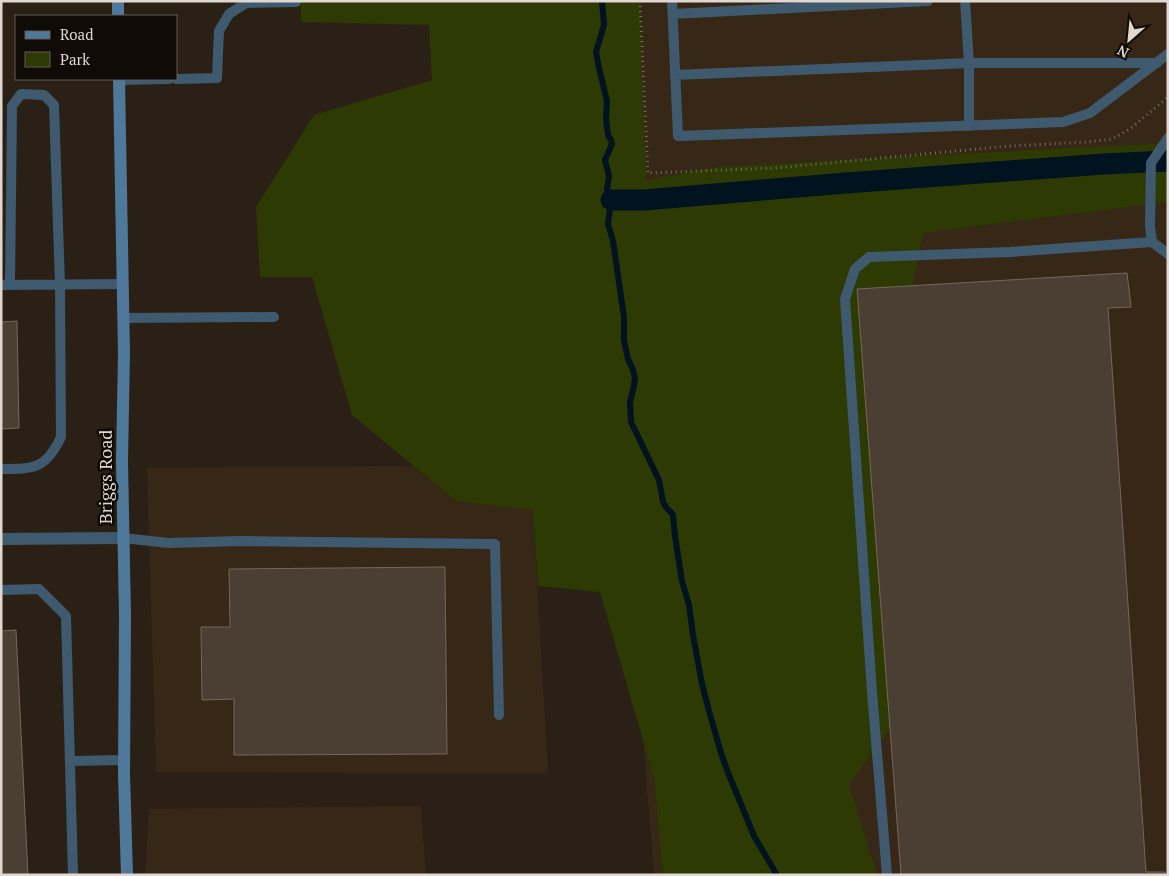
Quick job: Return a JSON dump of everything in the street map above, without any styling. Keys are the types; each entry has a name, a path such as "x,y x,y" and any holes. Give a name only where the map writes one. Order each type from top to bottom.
{"street":[{"path":"118,1 118,15"},
{"name":"Briggs Road","path":"119,80 123,284 124,760 127,875"},
{"path":"1,539 124,538"}],"lane":[{"path":"672,1 678,136 1063,122 1090,113 1168,54"},
{"path":"673,14 928,1"},
{"path":"965,1 969,126"},
{"path":"178,79 217,78 219,30 229,14 246,3 296,2"},
{"path":"675,75 968,62 1157,62"},
{"path":"1,469 25,469 42,464 54,451 60,437 60,285 54,105 44,95 21,94 12,106 6,285 60,285 123,284"},
{"path":"1152,242 1150,226 1151,163 1168,138"},
{"path":"887,875 845,300 855,269 869,257 1010,252 1152,242 1168,254"},
{"path":"123,318 274,316"},
{"path":"124,538 169,543 240,540 495,544 499,715"},
{"path":"1,590 39,589 66,616 73,875"},
{"path":"70,761 124,760"}],"shaded area":[{"path":"599,1 1168,1 1168,875 654,875 621,466"},
{"path":"413,466 456,501 533,509 548,773 156,772 147,468"},
{"path":"421,806 426,875 145,875 149,809"}],"green space":[{"path":"301,1 640,1 646,180 717,167 1168,143 1168,202 923,233 883,429 905,709 849,784 877,875 663,875 654,778 600,592 538,586 533,510 456,501 352,415 312,277 260,277 256,207 314,115 432,80 429,25 301,22"}],"building":[{"path":"1127,273 1131,307 1108,308 1146,872 1165,872 1165,875 901,875 857,289"},
{"path":"17,321 19,428 1,429 1,322"},
{"path":"445,567 447,754 234,755 234,699 202,700 201,627 230,627 229,569"},
{"path":"16,630 28,875 1,875 1,631"}],"waterway":[{"path":"602,1 604,25 596,52 607,101 606,119 608,135 612,144 605,160 609,176 607,189 611,201 608,224 613,241 624,317 624,340 635,378 630,402 631,422 659,480 663,502 673,515 682,581 689,605 702,684 721,753 754,836 777,875"},
{"path":"611,200 644,200 846,183 1168,161"}]}
